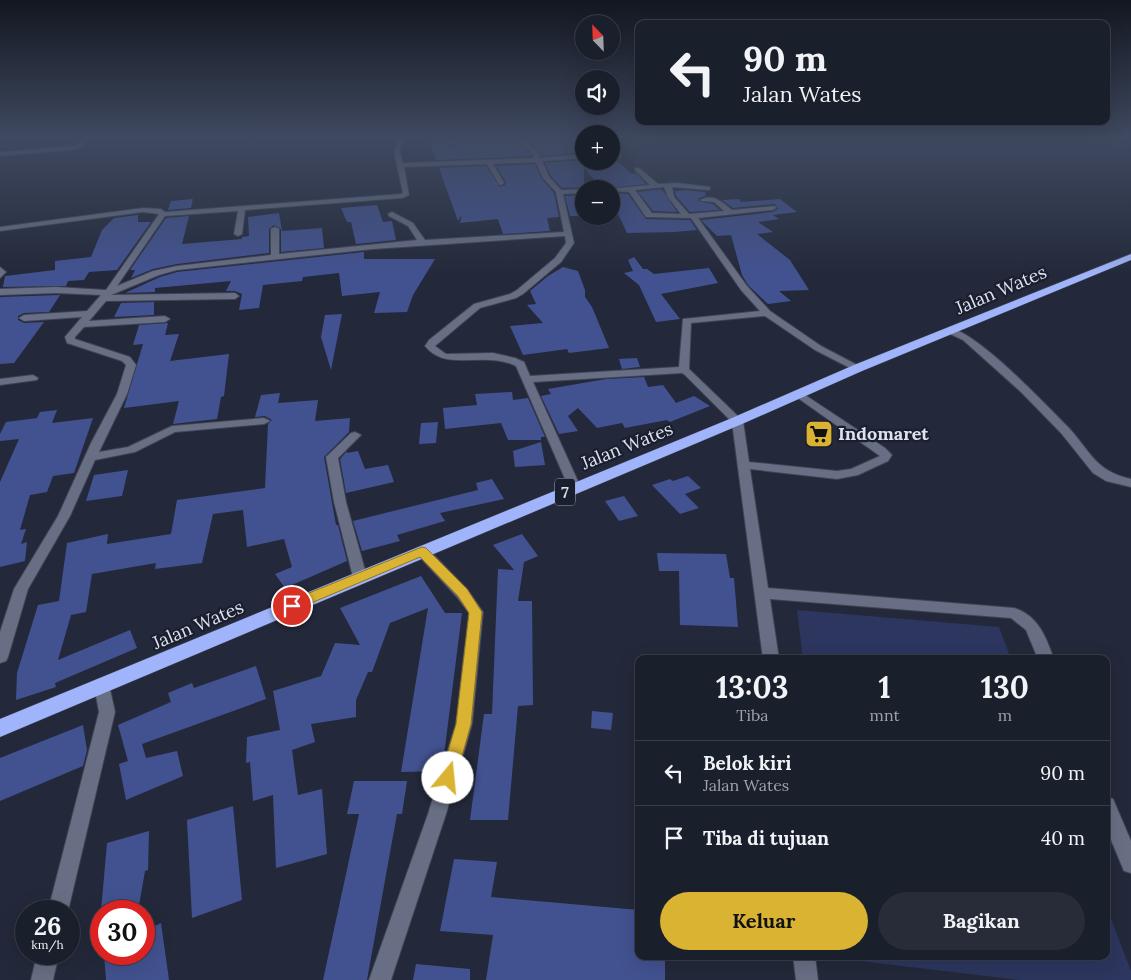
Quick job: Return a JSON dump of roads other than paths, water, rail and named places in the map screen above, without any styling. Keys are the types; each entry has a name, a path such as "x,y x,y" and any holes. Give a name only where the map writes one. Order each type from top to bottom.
{"highway":[{"name":"Jalan Wates","path":"0,728 737,421 858,368 1131,257"}],"street":[{"path":"0,229 143,210 161,211 163,214 242,208 284,208 402,196 407,194 405,184"},
{"path":"551,184 559,192 570,243 558,260 513,296 490,301 467,313 432,342 430,346 433,350 445,356 501,357 512,359 520,364 574,488"},
{"path":"666,185 669,188 671,197 690,216 744,288 767,313 818,348 858,368"},
{"path":"620,189 666,185 708,188"},
{"path":"626,189 630,190 650,215 690,216 772,208"},
{"path":"559,192 575,191"},
{"path":"704,200 716,200 730,212"},
{"path":"238,234 242,208"},
{"path":"0,657 22,589 64,516 122,394 131,365 126,359 70,341 70,338 106,296 163,214"},
{"path":"392,214 407,220 416,230 422,242"},
{"path":"275,229 275,256"},
{"path":"106,296 165,270 275,256 483,236 569,234"},
{"path":"0,270 2,272 0,275"},
{"path":"0,292 56,290 106,296 235,296"},
{"path":"684,370 686,321 767,313"},
{"path":"24,318 90,314"},
{"path":"82,324 165,320"},
{"path":"952,331 966,338 1025,390 1066,431 1097,470 1110,478 1131,483"},
{"path":"527,379 684,370 737,421 770,655"},
{"path":"0,382 33,378"},
{"path":"743,465 837,475 854,472 884,458 886,455 881,450 799,394"},
{"path":"92,456 131,450 172,429 264,421"},
{"path":"355,435 332,457 340,502 360,577"},
{"path":"380,980 437,814 464,724 476,612 462,593 422,551"},
{"path":"761,593 1001,610 1024,618 1033,627 1044,655"},
{"path":"61,900 107,712 102,686"},
{"path":"1110,814 1131,864"},
{"path":"804,960 807,980"},
{"path":"42,980 45,965"}],"place":[{"name":"Indomaret","path":"819,434"}]}
